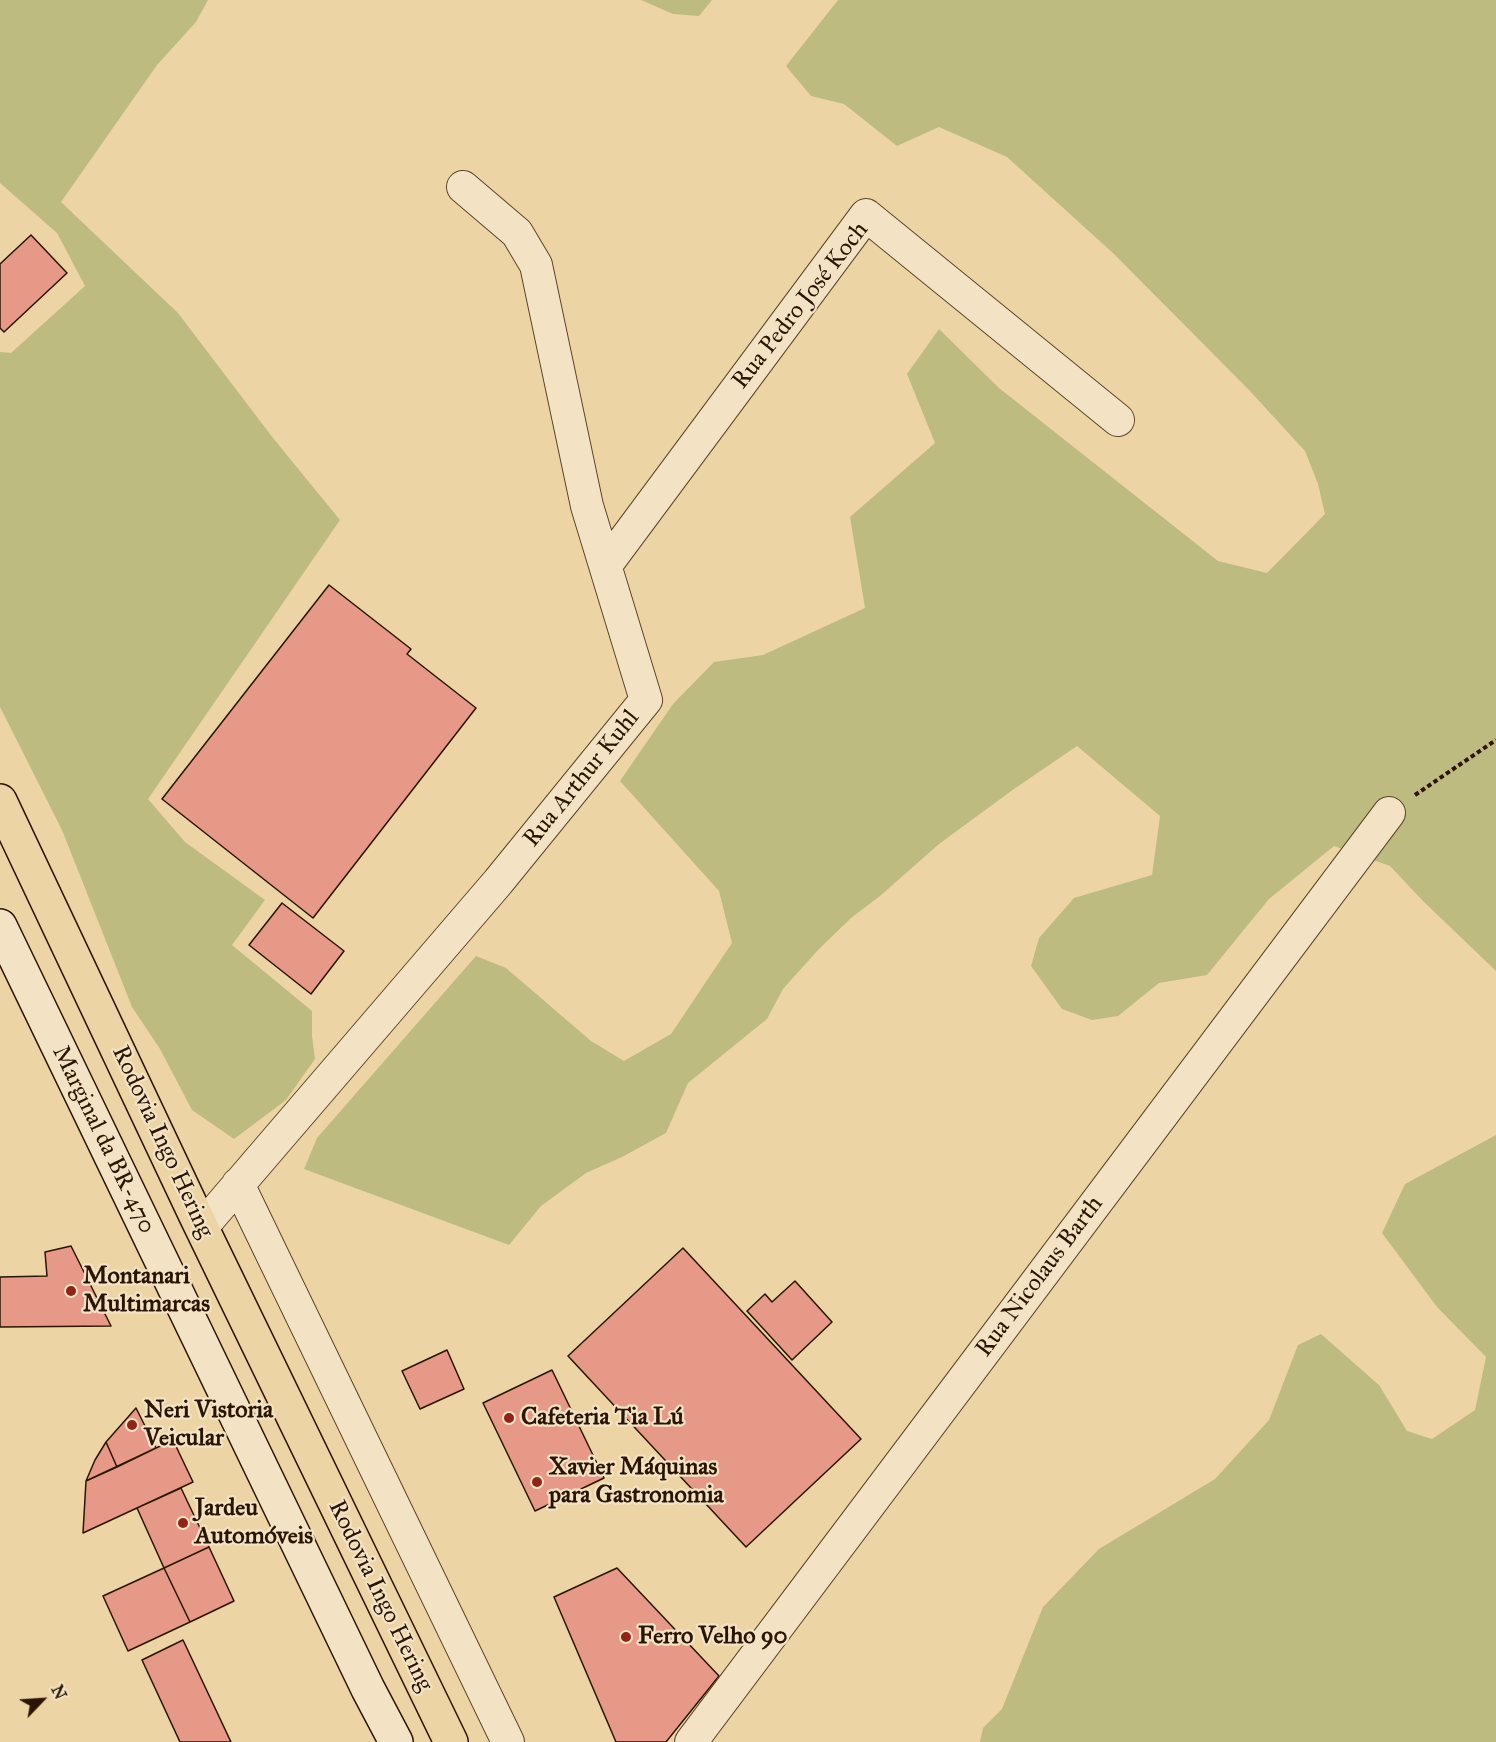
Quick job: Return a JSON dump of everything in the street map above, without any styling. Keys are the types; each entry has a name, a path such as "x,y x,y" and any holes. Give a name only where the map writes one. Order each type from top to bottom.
{"highway":[{"name":"Rodovia Ingo Hering","path":"0,801 202,1227 451,1742"}],"main road":[{"name":"Marginal da BR-470","path":"0,926 368,1689 396,1742"}],"street":[{"name":"Rua Arthur Kuhl","path":"202,1227 498,882 646,700 587,506 536,265 517,233 463,187"},
{"name":"Rua Pedro José Koch","path":"606,565 866,215 1118,420"},
{"name":"Rua Nicolaus Barth","path":"691,1742 1389,813"},
{"path":"238,1184 508,1742"}],"path":[{"path":"1389,813 1496,740"}],"shaded area":[{"path":"0,0 208,0 196,22 157,65 61,202 178,313 273,438 340,520 148,799 185,842 265,900 232,945 312,1011 315,1059 286,1100 234,1139 192,1110 160,1049 132,1007 62,830 0,707 0,352 11,353 85,286 57,233 0,183"},
{"path":"641,0 712,0 699,16 673,14"},
{"path":"838,0 1496,0 1496,971 1390,866 1334,846 1269,899 1207,975 1159,983 1118,1016 1092,1020 1062,1009 1031,966 1039,938 1074,898 1152,875 1160,816 1077,746 939,844 880,896 851,918 783,989 767,1019 688,1083 666,1133 586,1173 541,1206 509,1245 304,1169 317,1138 476,956 506,968 591,1041 624,1061 671,1034 732,943 719,891 620,781 673,704 714,662 763,655 865,608 850,517 935,443 907,374 939,329 999,388 1218,561 1267,573 1325,514 1318,484 1305,451 1249,390 1114,254 1007,157 939,127 897,146 844,104 811,96 786,66"},
{"path":"1496,1135 1496,1742 980,1742 983,1728 1002,1709 1043,1607 1099,1549 1215,1479 1269,1420 1298,1345 1321,1334 1379,1385 1407,1431 1432,1439 1475,1410 1486,1357 1437,1307 1382,1233 1405,1184"}],"building":[{"path":"31,235 67,273 4,332 0,328 0,264"},
{"path":"329,585 411,649 407,654 476,708 313,918 162,799"},
{"path":"282,903 344,951 311,994 249,945"},
{"path":"71,1246 111,1326 0,1327 0,1277 47,1276 45,1252"},
{"path":"683,1248 861,1439 746,1547 568,1356"},
{"path":"795,1281 832,1322 792,1360 747,1311 765,1294 772,1302"},
{"path":"447,1350 464,1389 420,1409 402,1371"},
{"path":"552,1370 604,1478 535,1511 483,1403"},
{"name":"Neri Vistoria Veicular","path":"136,1408 156,1448 117,1467 106,1442"},
{"path":"173,1440 193,1482 83,1533 86,1481"},
{"path":"106,1442 117,1467 86,1481 95,1460"},
{"path":"181,1488 209,1547 164,1568 137,1508"},
{"path":"209,1547 234,1601 190,1622 164,1568"},
{"path":"164,1568 190,1622 128,1651 103,1596"},
{"name":"Ferro Velho 90","path":"617,1568 719,1676 666,1742 616,1742 554,1597"},
{"path":"183,1640 231,1742 180,1742 142,1660"}],"place":[{"name":"Montanari Multimarcas","path":"71,1291"},
{"name":"Cafeteria Tia Lú","path":"509,1418"},
{"name":"Neri Vistoria Veicular","path":"132,1425"},
{"name":"Xavier Máquinas para Gastronomia","path":"537,1482"},
{"name":"Jardeu Automóveis","path":"183,1523"},
{"name":"Ferro Velho 90","path":"626,1637"}]}
